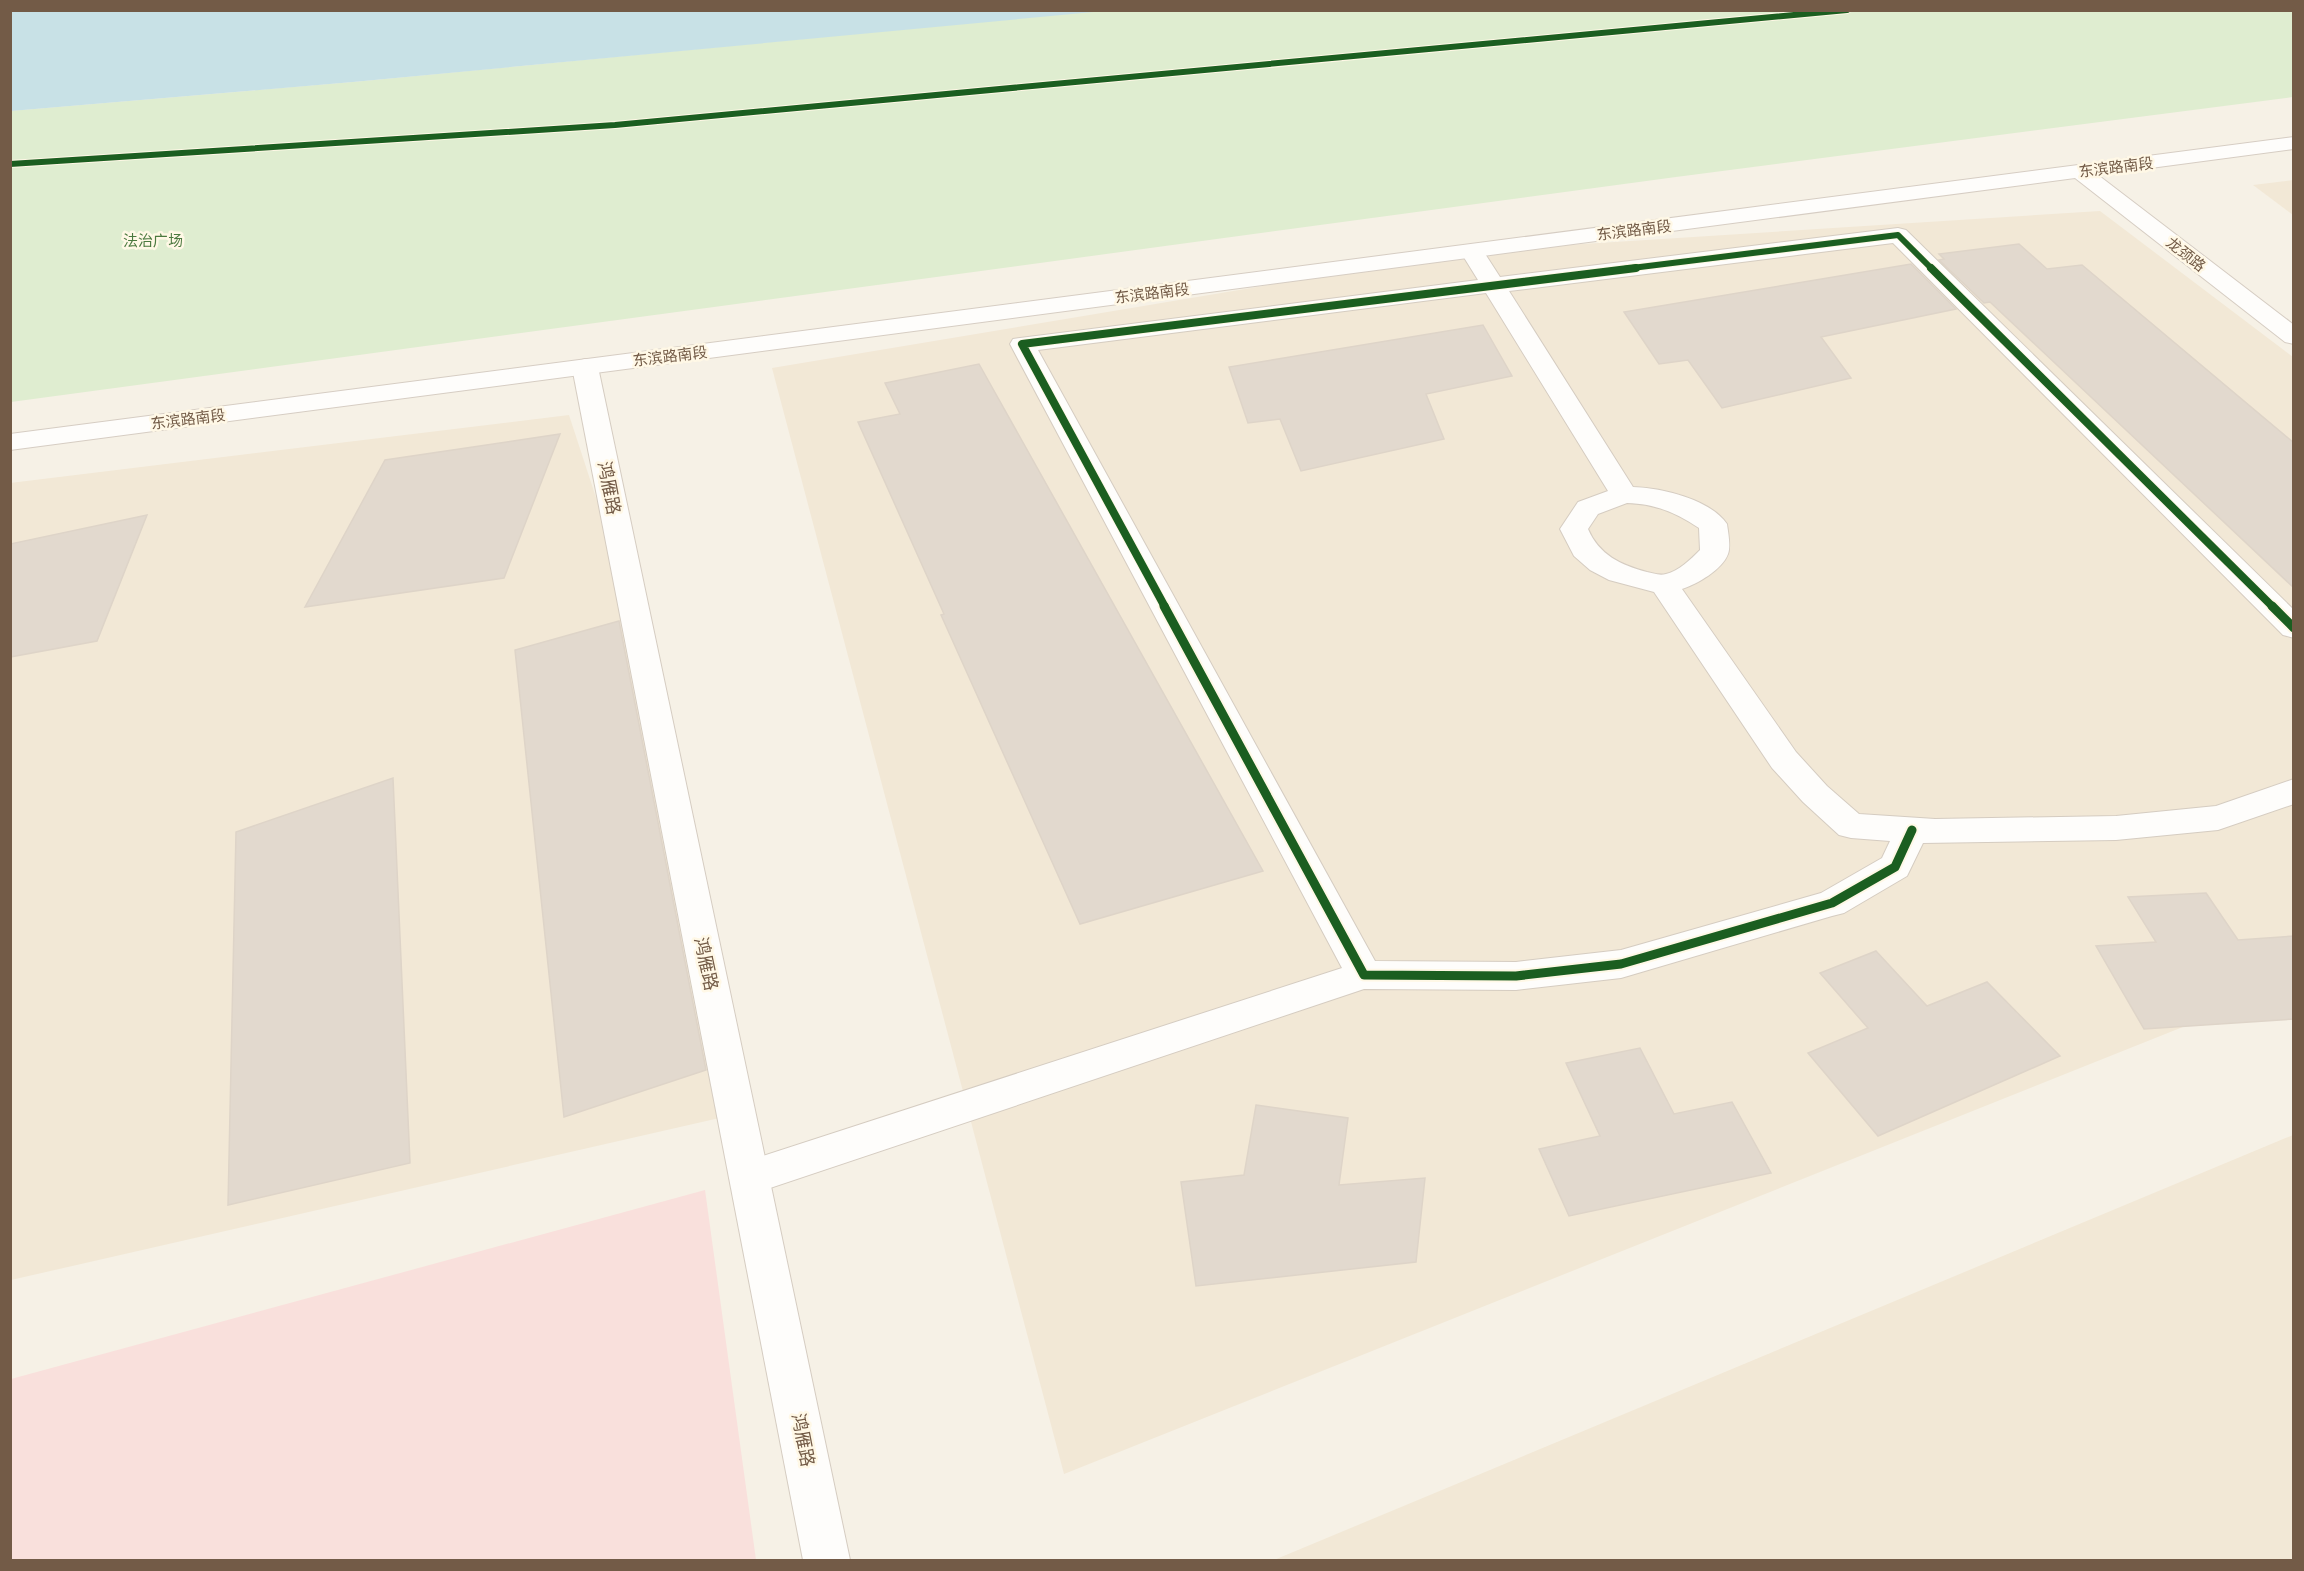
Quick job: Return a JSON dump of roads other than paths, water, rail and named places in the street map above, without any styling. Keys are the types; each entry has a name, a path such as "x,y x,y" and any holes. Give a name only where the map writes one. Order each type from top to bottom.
{"street":[{"name":"东滨路南段","path":"10,442 2294,144"},
{"name":"龙颈路","path":"2079,171 2294,337"},
{"path":"1364,975 1022,345 1898,236 2294,628"},
{"path":"1472,251 1624,495"},
{"name":"鸿雁路","path":"585,367 827,1560"},
{"path":"1624,495 1656,495 1685,506 1713,525 1715,552 1694,573 1663,584 1623,576 1598,565 1579,544 1574,529 1588,508 1624,495"},
{"path":"1663,584 1784,760 1815,794 1851,826 1912,830 2116,828 2218,818 2294,791"},
{"path":"749,1177 1364,975 1516,976 1621,964 1832,903 1895,867 1912,830"}],"water":[{"path":"11,10 1104,11 353,82 11,111"}],"park label":[{"name":"法治广场","path":"153,240"}]}
